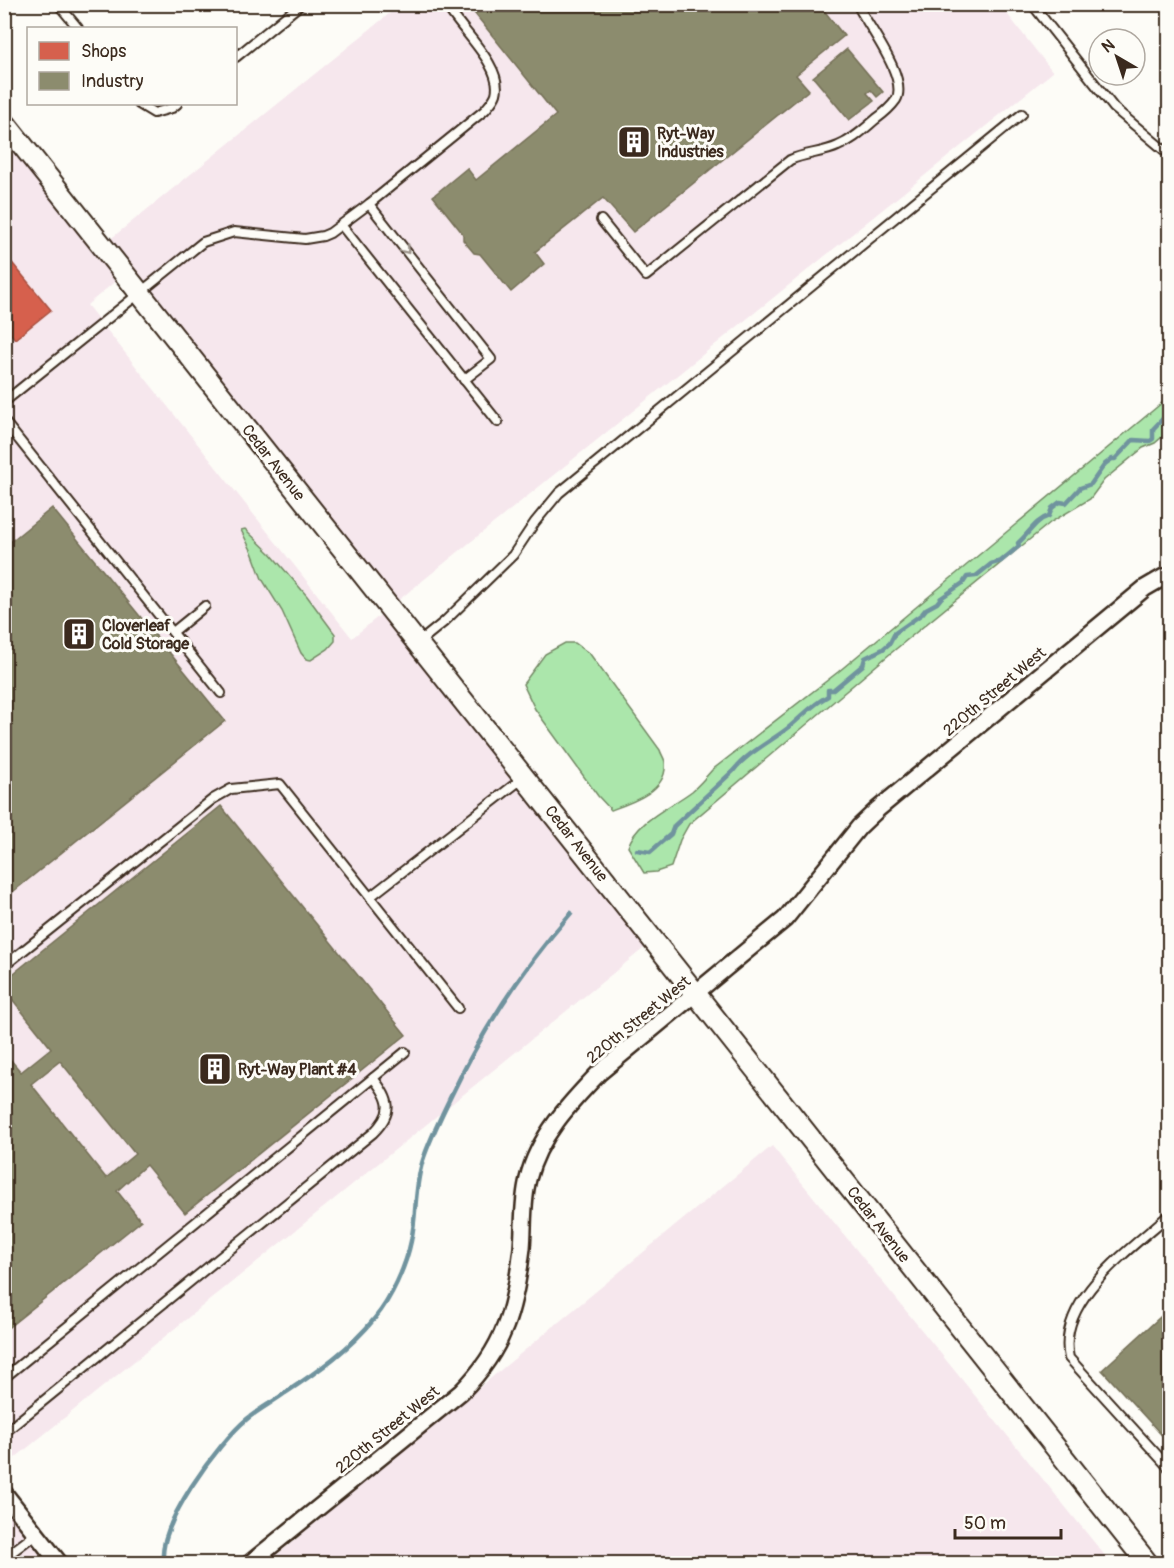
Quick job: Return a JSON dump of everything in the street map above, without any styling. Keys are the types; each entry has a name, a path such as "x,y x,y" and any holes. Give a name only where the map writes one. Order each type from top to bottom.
{"main road":[{"name":"Cedar Avenue","path":"4,122 1148,1563"}],"street":[{"name":"220th Street West","path":"249,1563 461,1392 499,1343 514,1301 522,1246 523,1203 528,1177 545,1138 573,1100 599,1073 785,919 859,827 878,809 1146,588 1170,576"},
{"path":"4,1493 60,1563"}],"lane":[{"path":"58,4 77,27"},
{"path":"237,56 300,4"},
{"path":"4,402 203,242 225,233 243,232 305,239 322,236 342,226 485,110 496,94 497,85 494,75 484,56 446,4"},
{"path":"601,220 646,276 790,160 834,148 850,141 882,115 897,99 898,83 891,65 857,4"},
{"path":"1032,4 1114,108 1170,155"},
{"path":"141,105 154,113 176,105"},
{"path":"418,644 513,555 535,522 559,493 1022,114"},
{"path":"369,204 491,358 464,380"},
{"path":"342,226 498,422"},
{"path":"4,421 221,693"},
{"path":"173,632 206,606"},
{"path":"370,897 524,777"},
{"path":"4,966 213,799 231,789 280,784 459,1008"},
{"path":"4,1378 405,1052"},
{"path":"4,1433 373,1133 384,1120 388,1103 385,1094 373,1078"},
{"path":"1170,1214 1086,1293 1068,1330 1066,1346 1069,1359 1170,1468"},
{"path":"4,1558 36,1533"}],"shaded area":[{"path":"400,5 1000,5 1053,72 390,607 654,940 5,1466 5,122 103,245","holes":["124,274 390,607 352,638 87,305"]},
{"path":"772,1146 1111,1563 267,1563"},
{"path":"5,1493 60,1563 5,1563"}],"green space":[{"path":"1169,397 1169,431 1155,443 1143,448 1104,480 1090,499 1051,522 891,653 689,824 680,840 671,867 644,873 628,847 632,838 646,822 692,791 712,770 838,672"},
{"path":"245,529 270,553 307,596 335,634 335,641 328,649 311,660 306,659 301,653 282,611 262,579 241,530"},
{"path":"565,643 575,643 590,654 660,750 665,761 664,773 655,788 628,804 611,810 598,796 535,709 523,684 545,654"}],"building: Shops":[{"path":"4,253 51,310 15,339 4,326"}],"building: Industry":[{"name":"Ryt-Way Industries","path":"467,4 819,4 844,36 796,75 809,90 633,232 603,198 535,252 544,264 511,292 480,254 474,253 463,240 463,234 433,196 467,168 476,180 556,115"},
{"path":"847,49 883,92 877,97 871,90 867,93 874,101 849,120 813,77"},
{"name":"Cloverleaf Cold Storage","path":"52,508 225,721 4,899 4,547"},
{"name":"Ryt-Way Plant #4","path":"221,806 406,1035 185,1213 146,1165 117,1191 141,1221 4,1331 4,1052 21,1072 51,1048 4,989 4,981","holes":["60,1061 135,1154 106,1178 31,1084"]},
{"path":"1170,1308 1170,1444 1102,1370"}],"waterway":[{"path":"637,850 650,852 671,834 674,826 745,759 828,696 828,690 833,690 863,665 865,658 883,649 890,643 895,633 963,583 967,577 976,576 991,564 1001,561 1019,546 1018,543 1036,524 1049,516 1052,508 1060,502 1066,503 1080,488 1091,484 1105,464 1115,459 1133,440 1150,441 1153,439 1153,429 1170,411"},
{"path":"164,1564 164,1548 169,1529 179,1508 221,1446 252,1415 333,1359 366,1329 387,1301 409,1251 423,1160 462,1073 504,1001 571,913"}],"place":[{"name":"Ryt-Way Industries","path":"634,142"},
{"name":"Cloverleaf Cold Storage","path":"79,634"},
{"name":"Ryt-Way Plant #4","path":"215,1069"}]}
